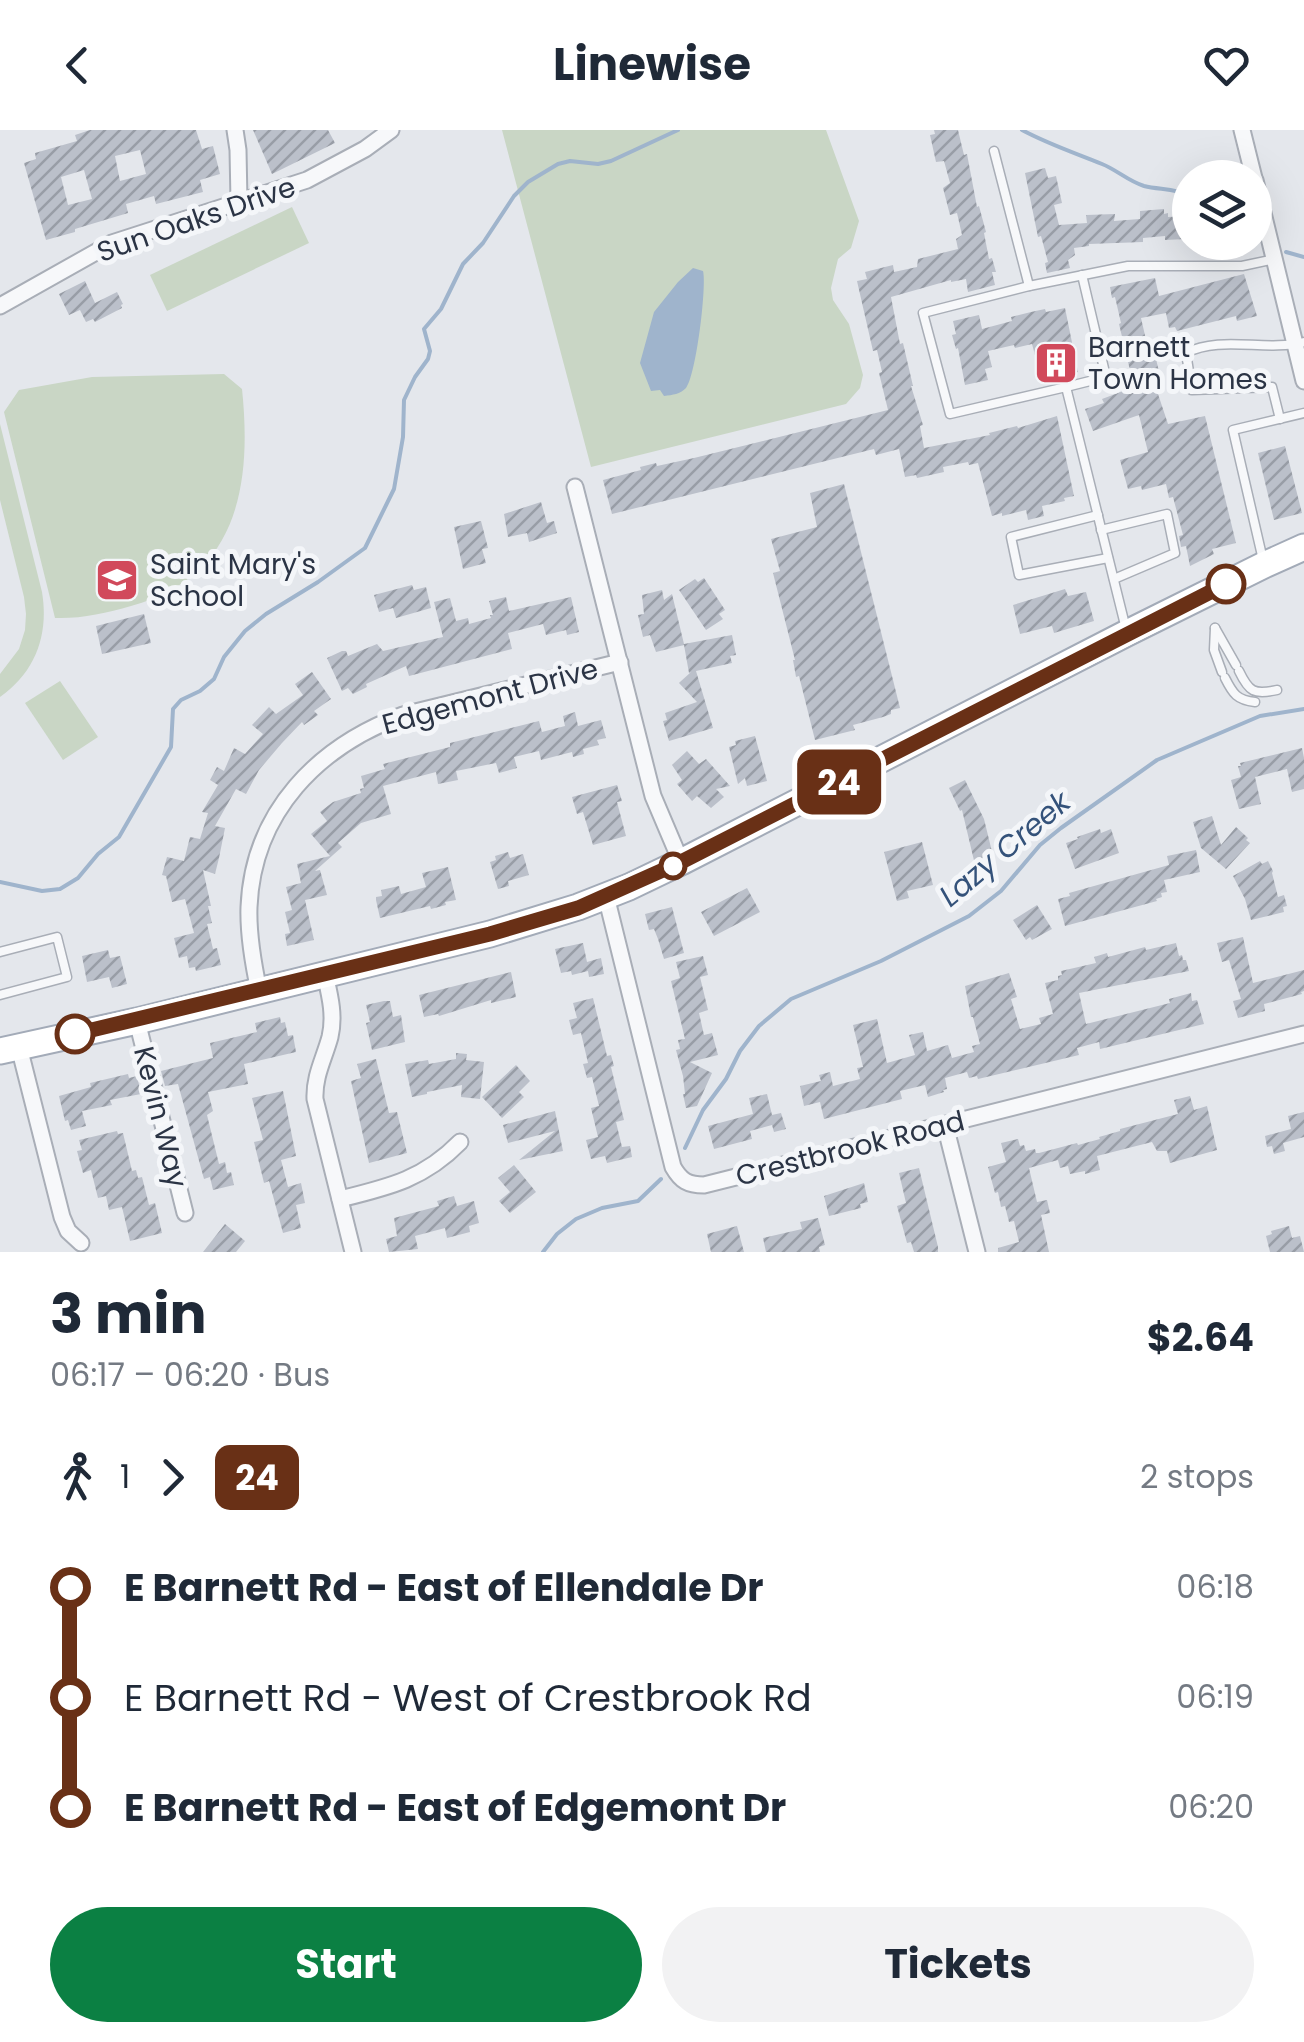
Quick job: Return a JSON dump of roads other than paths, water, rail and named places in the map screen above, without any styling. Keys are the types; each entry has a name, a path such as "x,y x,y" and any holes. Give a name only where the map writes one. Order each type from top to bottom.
{"main road":[{"path":"6,1045 137,1020 490,934 578,908 681,862 1304,547"}],"street":[{"path":"235,130 238,201"},
{"name":"Sun Oaks Drive","path":"0,306 112,243 307,180 365,149 391,130"},
{"path":"1242,130 1250,160"},
{"path":"1272,250 1300,343 1304,380"},
{"path":"576,487 654,796 681,862"},
{"name":"Edgemont Drive","path":"259,990 251,946 253,878 270,828 292,792 316,764 349,739 403,715 620,662"},
{"name":"Crestbrook Road","path":"606,896 673,1167 684,1182 693,1185 1304,1034"},
{"path":"326,974 333,1017 314,1084 315,1099 353,1252"},
{"name":"Kevin Way","path":"137,1020 185,1212"},
{"path":"6,1045 62,1217 81,1243"},
{"path":"946,1124 977,1252"},
{"path":"340,1199 411,1179 431,1168 460,1142"}],"lane":[{"path":"994,152 1029,286"},
{"path":"1082,275 1106,377 950,414 923,314 1029,286 1082,275 1128,266 1242,266 1274,259"},
{"path":"1280,419 1272,387 1192,390 1186,353 1199,346 1300,343"},
{"path":"1066,388 1128,633"},
{"path":"1264,564 1233,430 1304,413"},
{"path":"1102,530 1167,514 1175,553 1114,578"},
{"path":"1098,516 1011,537 1018,575 1108,558"},
{"path":"1255,702 1241,701 1233,694 1214,650 1215,628 1250,690 1278,690"},
{"path":"0,952 57,937 67,978 0,995"}],"water":[{"path":"693,268 703,271 704,280 693,367 686,388 664,396 660,390 651,391 640,363 654,312"}],"waterway":[{"path":"0,882 42,891 60,889 78,878 119,837 171,747 173,709 214,679 224,657 245,631 365,548 394,489 403,437 404,400 430,351 424,329 441,309 463,264 483,243 514,196 528,182 558,164 611,161 678,130"},
{"path":"1022,130 1107,166 1138,184 1172,191"},
{"path":"1286,252 1304,257"},
{"name":"Lazy Creek","path":"685,1148 703,1110 726,1079 740,1051 759,1026 791,999 881,961 969,916 1001,891 1040,845 1157,760 1260,716 1304,709"},
{"name":"Lazy Creek","path":"543,1252 576,1219 602,1208 638,1201 661,1179"}],"place":[{"name":"Barnett Town Homes","path":"1056,363"},
{"name":"Saint Mary's School","path":"117,580"}]}
